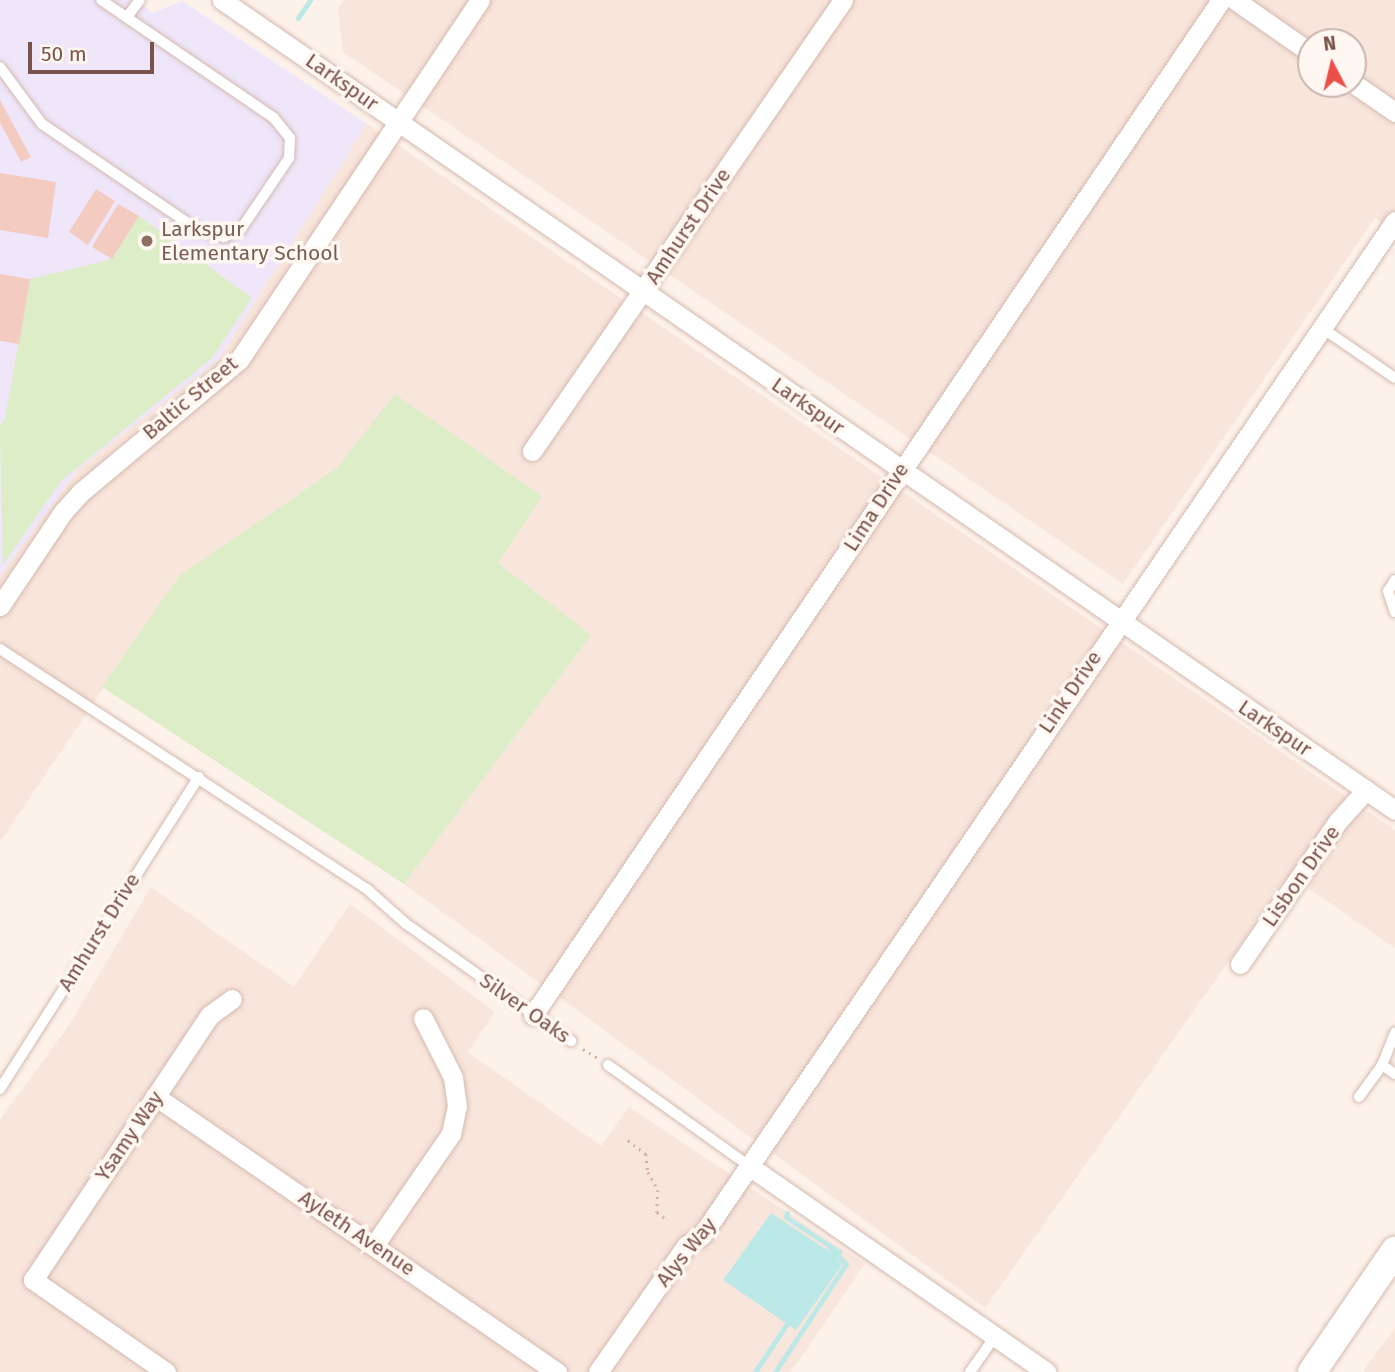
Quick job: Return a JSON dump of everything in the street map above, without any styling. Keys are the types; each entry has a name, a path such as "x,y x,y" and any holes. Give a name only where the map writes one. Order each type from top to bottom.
{"main road":[{"path":"1312,1372 1395,1251"}],"street":[{"name":"Larkspur","path":"222,0 1395,810"},
{"name":"Baltic Street","path":"0,606 63,512 82,492 239,359 480,0"},
{"name":"Amhurst Drive","path":"532,451 644,293 843,0"},
{"name":"Lima Drive","path":"533,1015 1221,0"},
{"path":"1235,0 1297,43"},
{"path":"1367,93 1395,112"},
{"name":"Link Drive","path":"749,1166 1118,621 1395,220"},
{"name":"Lisbon Drive","path":"1240,964 1338,821 1366,790"},
{"name":"Ysamy Way","path":"166,1372 33,1280 210,1015 232,999"},
{"path":"375,1244 451,1133 457,1105 453,1077 423,1017"},
{"name":"Ayleth Avenue","path":"155,1097 375,1244 557,1372"},
{"path":"749,1166 1047,1372"},
{"name":"Alys Way","path":"598,1372 686,1246 702,1235 749,1166"}],"lane":[{"path":"0,67 43,124 188,223 224,237 241,229 289,158 289,138 274,118 102,0"},
{"path":"127,17 140,0"},
{"path":"1322,328 1395,378"},
{"path":"1395,580 1388,591 1395,611"},
{"name":"Silver Oaks","path":"0,649 368,890 405,923 571,1041"},
{"name":"Amhurst Drive","path":"0,1088 199,777"},
{"path":"1359,1097 1382,1065 1395,1032"},
{"path":"608,1065 749,1166"},
{"path":"1382,1065 1395,1074"},
{"path":"970,1372 996,1335"}],"path":[{"name":"Silver Oaks","path":"571,1041 608,1065"},
{"path":"628,1140 646,1154 648,1172 658,1190 657,1212 665,1218"}],"shaded area":[{"name":"Larkspur Elementary School","path":"0,0 135,0 153,13 182,1 367,124 219,359 78,469 0,576"},
{"path":"344,0 1395,0 1395,231 1375,218 1123,584 343,52 338,9"},
{"path":"367,124 1395,830 1395,948 1289,875 985,1308 404,884 591,635 498,563 542,496 395,395 337,468 179,576 0,842 0,576 78,469 219,358"},
{"path":"151,887 294,987 350,904 495,1012 468,1052 601,1146 629,1107 865,1264 791,1372 0,1372 0,1120 69,1025"},
{"path":"1395,1327 1395,1372 1363,1372"}],"green space":[{"path":"139,216 252,298 212,358 61,481 3,565 0,427 5,418 30,279 112,259"},
{"path":"395,394 542,496 498,563 591,635 404,884 102,687 179,576 337,468"}],"water":[{"path":"771,1213 833,1254 842,1265 796,1330 723,1280"}],"building":[{"path":"0,100 31,157 21,162 0,123"},
{"path":"0,173 56,182 48,238 0,230"},
{"path":"96,189 115,201 88,245 69,232"},
{"path":"118,204 139,216 112,259 92,247"},
{"path":"0,274 30,279 19,344 0,341"}],"waterway":[{"path":"298,18 310,0"},
{"path":"775,1372 846,1264 830,1248 839,1252 786,1217 787,1213"},
{"path":"755,1372 790,1319"}],"place":[{"name":"Larkspur Elementary School","path":"147,241"}]}
